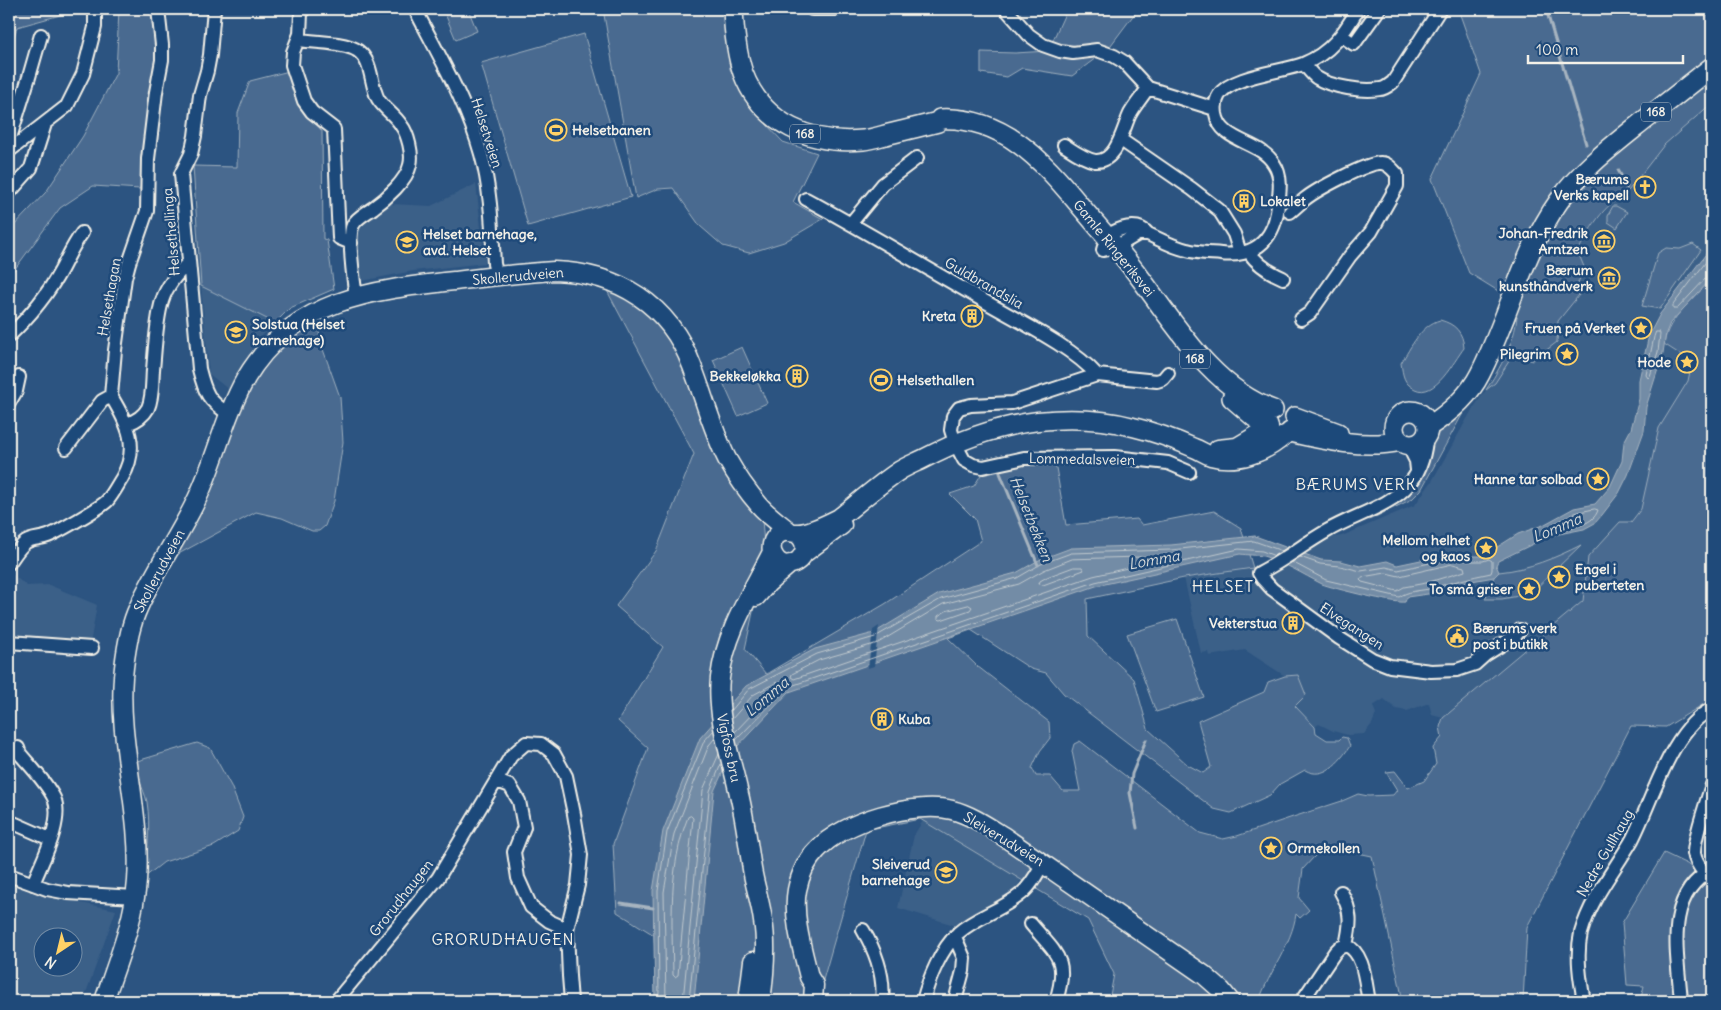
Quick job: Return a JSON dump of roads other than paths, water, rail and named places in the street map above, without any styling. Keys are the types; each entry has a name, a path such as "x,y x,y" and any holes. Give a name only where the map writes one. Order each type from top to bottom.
{"main road":[{"name":"Gamle Ringeriksvei","path":"733,9 737,49 744,75 764,107 786,125 813,137 833,141 864,140 938,122 941,125 963,126 994,137 1012,148 1108,244 1184,337 1220,376 1237,391 1261,406 1280,425"},
{"name":"168","path":"1400,438 1416,444 1423,440 1427,430 1461,400 1480,374 1528,256 1546,220 1563,196 1599,157 1712,67"},
{"name":"168","path":"1400,438 1395,421 1400,415 1406,412 1426,410 1446,403 1462,389 1486,360"},
{"path":"1413,411 1423,416 1427,430"},
{"name":"168","path":"1280,425 1332,441 1390,444 1400,438"}],"street":[{"name":"Helsethellinga","path":"147,176 156,92 162,60 158,9"},
{"name":"Helsethellinga","path":"214,9 209,63 200,95 195,136 191,154 181,174 199,369 204,390 210,400 229,414"},
{"path":"304,9 301,13 300,34 292,65 304,101 312,112 334,129 339,238 351,243"},
{"name":"Helsetveien","path":"415,9 472,124 488,187 494,264 497,276"},
{"path":"812,9 836,9"},
{"path":"1006,9 1029,35 1044,45 1060,51 1073,53 1097,50 1114,56 1124,62 1148,88 1215,109"},
{"path":"1108,244 1138,234 1148,234 1188,251 1224,255 1244,252 1260,245 1269,237 1277,214 1280,184 1278,172 1274,163 1267,155 1255,146 1229,134 1220,126 1215,109 1216,102 1226,88 1254,76 1304,64 1324,52 1342,36 1358,9"},
{"path":"1342,36 1354,44 1379,9"},
{"path":"1304,64 1315,77 1326,83 1352,88 1379,90 1385,88 1393,82 1440,9"},
{"path":"9,151 67,106 83,74 95,27 95,13"},
{"path":"9,141 30,77 41,35"},
{"path":"298,40 349,46 363,55 378,98 402,125 410,150 410,165 404,176 386,199 358,218 352,226 351,243 356,297"},
{"path":"1064,145 1085,158 1096,161 1103,160 1111,154 1121,140 1130,115 1148,88"},
{"path":"9,193 31,168 45,124"},
{"path":"1121,140 1192,189 1218,210 1244,252 1271,272 1283,278"},
{"path":"851,223 883,184 917,158"},
{"path":"1290,212 1319,190 1365,167 1381,163 1390,167 1397,174 1397,186 1371,232 1350,256 1310,313 1301,320"},
{"name":"Helsethagan","path":"110,396 125,278 147,211 147,176"},
{"name":"Guldbrandslia","path":"806,199 851,223 1040,334 1086,363 1097,375"},
{"path":"9,336 42,299 61,271 82,233"},
{"path":"127,424 138,419 151,400 154,358 162,302 174,278 188,263"},
{"name":"Skollerudveien","path":"104,1001 128,927 135,897 138,860 122,704 126,655 135,616 207,478 229,414 248,375 269,348 314,312 336,302 406,286 554,271 573,271 605,279 633,292 654,308 668,322 683,345 692,364 721,446 736,473 761,507 792,532"},
{"path":"955,443 951,430 953,416 960,408 971,405 1012,403 1097,375 1157,381 1163,379 1168,373"},
{"path":"9,403 16,391 19,378"},
{"path":"9,563 24,543 47,536 90,513 106,502 126,470 130,457 131,442 127,424 110,396 102,401 66,448"},
{"path":"741,614 779,534 819,527 839,518 901,470 955,443 978,434 1037,421 1073,420 1131,426 1195,448 1221,450 1237,447 1280,425"},
{"path":"1417,470 1425,454 1427,430"},
{"path":"1400,438 1416,461 1417,470"},
{"name":"Lommedalsveien","path":"955,443 964,460 973,466 983,467 1024,458 1115,457 1168,463 1189,472"},
{"path":"741,614 768,583 796,559 883,495 924,459"},
{"name":"Elvegangen","path":"1417,470 1412,482 1390,501 1342,523 1299,548 1259,573 1262,578 1272,589 1340,638 1372,659 1390,666 1431,671 1457,670 1475,664 1485,654 1514,637 1520,630"},
{"name":"Skollerudveien","path":"761,507 772,547"},
{"path":"772,547 779,562 796,559 804,547 803,541 792,532"},
{"name":"Vigfoss bru","path":"741,614 733,630 724,657 719,692 722,720 741,803 757,896"},
{"path":"9,642 92,648"},
{"name":"Nedre Gullhaug","path":"1584,1001 1578,952 1582,929 1592,904 1600,888 1622,857 1635,834 1665,766 1676,746 1704,713 1712,710"},
{"name":"Grorudhaugen","path":"336,1001 438,878 511,756 526,743 541,744 554,754 566,776 581,855 578,885 567,929 568,976 572,1001"},
{"path":"18,748 20,754 48,788 55,800 56,819 33,884"},
{"path":"497,781 510,786 519,800 524,827 514,852 518,878 531,907 549,921 567,929"},
{"path":"1681,1001 1676,936 1677,920 1682,903 1688,892 1708,872 1695,859 1694,852 1712,785"},
{"name":"Sleiverudveien","path":"813,1001 814,985 809,977 796,909 800,879 810,858 828,840 850,827 876,818 923,807 951,810 983,823 1044,863 1204,975 1230,1001"},
{"path":"9,821 50,839"},
{"path":"923,1001 947,946 970,925 1021,894 1032,883 1044,863"},
{"path":"9,875 47,889 68,893 135,897"},
{"path":"1341,892 1349,908 1350,917 1346,946"},
{"path":"748,1001 755,941 754,921 757,896"},
{"path":"757,896 764,922 761,1001"},
{"path":"1030,924 1059,957 1062,975 1056,1001"},
{"path":"863,930 873,946 880,965 883,991 882,1001"},
{"path":"955,937 964,958 963,971 955,1001"},
{"path":"1302,1001 1335,952 1339,948 1346,946 1356,952 1360,960 1369,1001"},
{"name":"Sleiverudveien","path":"802,1001 809,977"}],"water":[{"name":"Lomma","path":"1712,246 1712,278 1670,323 1666,333 1663,353 1646,407 1644,431 1628,475 1619,493 1595,523 1584,529 1554,535 1498,561 1496,565 1499,572 1494,577 1472,581 1428,594 1407,597 1405,602 1399,602 1328,586 1263,556 1240,554 1096,586 789,692 732,752 714,791 694,1001 655,1001 653,891 663,831 700,738 746,686 815,649 874,633 939,594 1016,573 1039,560 1071,548 1171,545 1255,536 1321,560 1341,561 1360,566 1387,561 1397,565 1454,553 1468,556 1483,556 1518,534 1543,525 1574,508 1595,504 1610,487 1622,461 1624,442 1631,429 1639,399 1639,380 1649,335 1660,314"}],"waterway":[{"path":"1546,9 1586,144"},
{"path":"1618,170 1627,186 1622,199"},
{"name":"Helsetbekken","path":"1000,473 1038,565"},
{"path":"1137,828 1130,793 1132,774 1146,740"},
{"path":"621,903 653,908"}],"place":[{"name":"Helsetbanen","path":"556,130"},
{"name":"Bærums Verks kapell","path":"1645,187"},
{"name":"Lokalet","path":"1244,201"},
{"name":"Johan-Fredrik Arntzen","path":"1604,241"},
{"name":"Helset barnehage, avd. Helset","path":"407,242"},
{"name":"Bærum kunsthåndverk","path":"1609,278"},
{"name":"Kreta","path":"972,316"},
{"name":"Fruen på Verket","path":"1641,328"},
{"name":"Solstua (Helset barnehage)","path":"236,332"},
{"name":"Pilegrim","path":"1567,354"},
{"name":"Hode","path":"1687,362"},
{"name":"Bekkeløkka","path":"797,376"},
{"name":"Helsethallen","path":"881,380"},
{"name":"Hanne tar solbad","path":"1598,479"},
{"name":"Mellom helhet og kaos","path":"1486,548"},
{"name":"Engel i puberteten","path":"1559,577"},
{"name":"To små griser","path":"1529,589"},
{"name":"Vekterstua","path":"1293,623"},
{"name":"Bærums verk post i butikk","path":"1457,636"},
{"name":"Kuba","path":"882,719"},
{"name":"Ormekollen","path":"1271,848"},
{"name":"Sleiverud barnehage","path":"946,872"}],"district":[{"name":"BÆRUMS VERK","path":"1356,484"},
{"name":"HELSET","path":"1223,586"},
{"name":"GRORUDHAUGEN","path":"503,939"}]}
